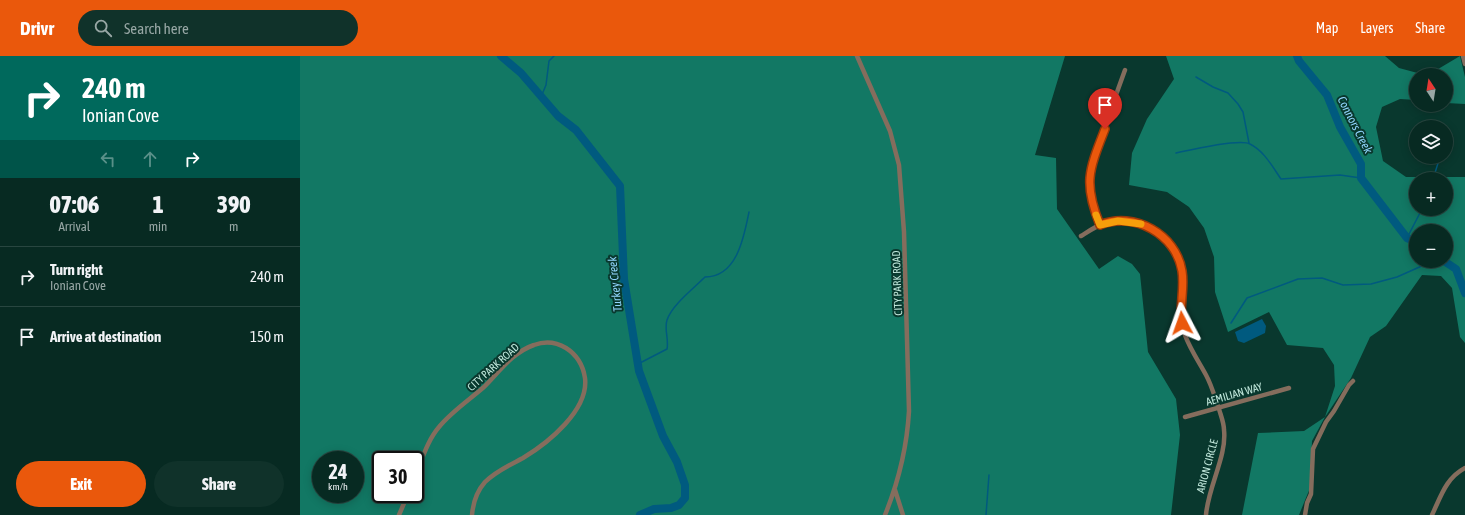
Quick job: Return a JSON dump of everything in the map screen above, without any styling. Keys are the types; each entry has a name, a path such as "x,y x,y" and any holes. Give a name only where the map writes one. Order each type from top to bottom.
{"street":[{"name":"CITY PARK ROAD","path":"857,56 896,148 900,170 904,232 909,411 907,432 894,488 885,515"},
{"path":"1463,56 1465,64"},
{"path":"1100,225 1090,195 1089,177 1091,164 1126,70"},
{"name":"ARION CIRCLE","path":"1081,236 1100,225 1118,221 1140,224 1159,234 1174,251 1182,272 1181,312 1184,330 1190,347 1209,382 1224,430 1224,440 1208,498 1206,515"},
{"name":"CITY PARK ROAD","path":"424,455 438,428 518,353 534,345 547,342 560,345 580,362 584,374 585,392 577,408 562,427 541,445 495,474 486,482 477,495 472,515"},
{"path":"1305,515 1307,503 1311,494 1313,449 1317,439 1349,385 1353,381"},
{"name":"AEMILIAN WAY","path":"1184,417 1289,388"},
{"path":"1432,515 1445,485 1456,473 1465,468"},
{"path":"894,488 898,504 903,515"},
{"path":"399,515 404,503"}],"green space":[{"path":"300,56 1065,56 1035,155 1056,158 1057,209 1099,269 1118,256 1132,264 1140,274 1148,352 1176,399 1180,435 1171,515 300,515"},
{"path":"1166,56 1385,56 1399,68 1409,71 1409,100 1400,99 1382,107 1376,127 1383,161 1406,177 1409,177 1409,216 1453,216 1453,177 1465,177 1465,343 1460,337 1452,288 1441,276 1422,275 1386,326 1370,337 1351,378 1325,417 1335,386 1334,365 1323,348 1287,345 1269,312 1228,332 1215,292 1214,257 1204,228 1189,207 1167,192 1129,185 1132,153 1147,119 1174,79"},
{"path":"1460,56 1465,77 1465,104 1453,103 1453,68 1440,68"},
{"path":"1325,417 1312,441 1310,488 1299,515 1242,515 1258,433 1304,431"}],"water":[{"path":"1262,319 1266,326 1265,333 1244,343 1238,341 1235,332"}],"waterway":[{"name":"Turkey Creek","path":"501,56 521,73 558,116 576,130 620,186 624,279 639,371 663,436 677,462 685,485 685,498 679,505 671,508 654,509 640,515"},
{"path":"541,97 546,85 549,61 554,56"},
{"name":"Connors Creek","path":"1297,56 1299,61 1327,95 1340,127 1361,164 1361,178 1409,239"},
{"path":"1196,77 1213,87 1228,93 1238,104 1243,112 1249,143"},
{"path":"1176,153 1226,143 1245,143 1255,147 1267,159 1281,179 1340,175 1361,178"},
{"path":"1435,172 1438,164"},
{"path":"638,364 667,349 667,320 674,308 689,291 705,277 716,275 725,270 732,263 745,233 749,212"},
{"path":"1407,238 1418,216"},
{"name":"Connors Creek","path":"1453,267 1456,269 1465,293"},
{"path":"1231,323 1247,298 1298,279 1322,278 1343,285 1371,284 1397,277 1417,268"},
{"path":"986,515 989,475"}],"slow traffic":[{"path":"1096,215 1100,225 1111,221 1124,221 1141,224"}],"route":[{"path":"1105,129 1091,164 1089,177 1090,195 1094,212 1100,225 1111,221 1124,221 1140,224 1154,230 1170,244 1178,258 1182,272 1182,323"}]}
